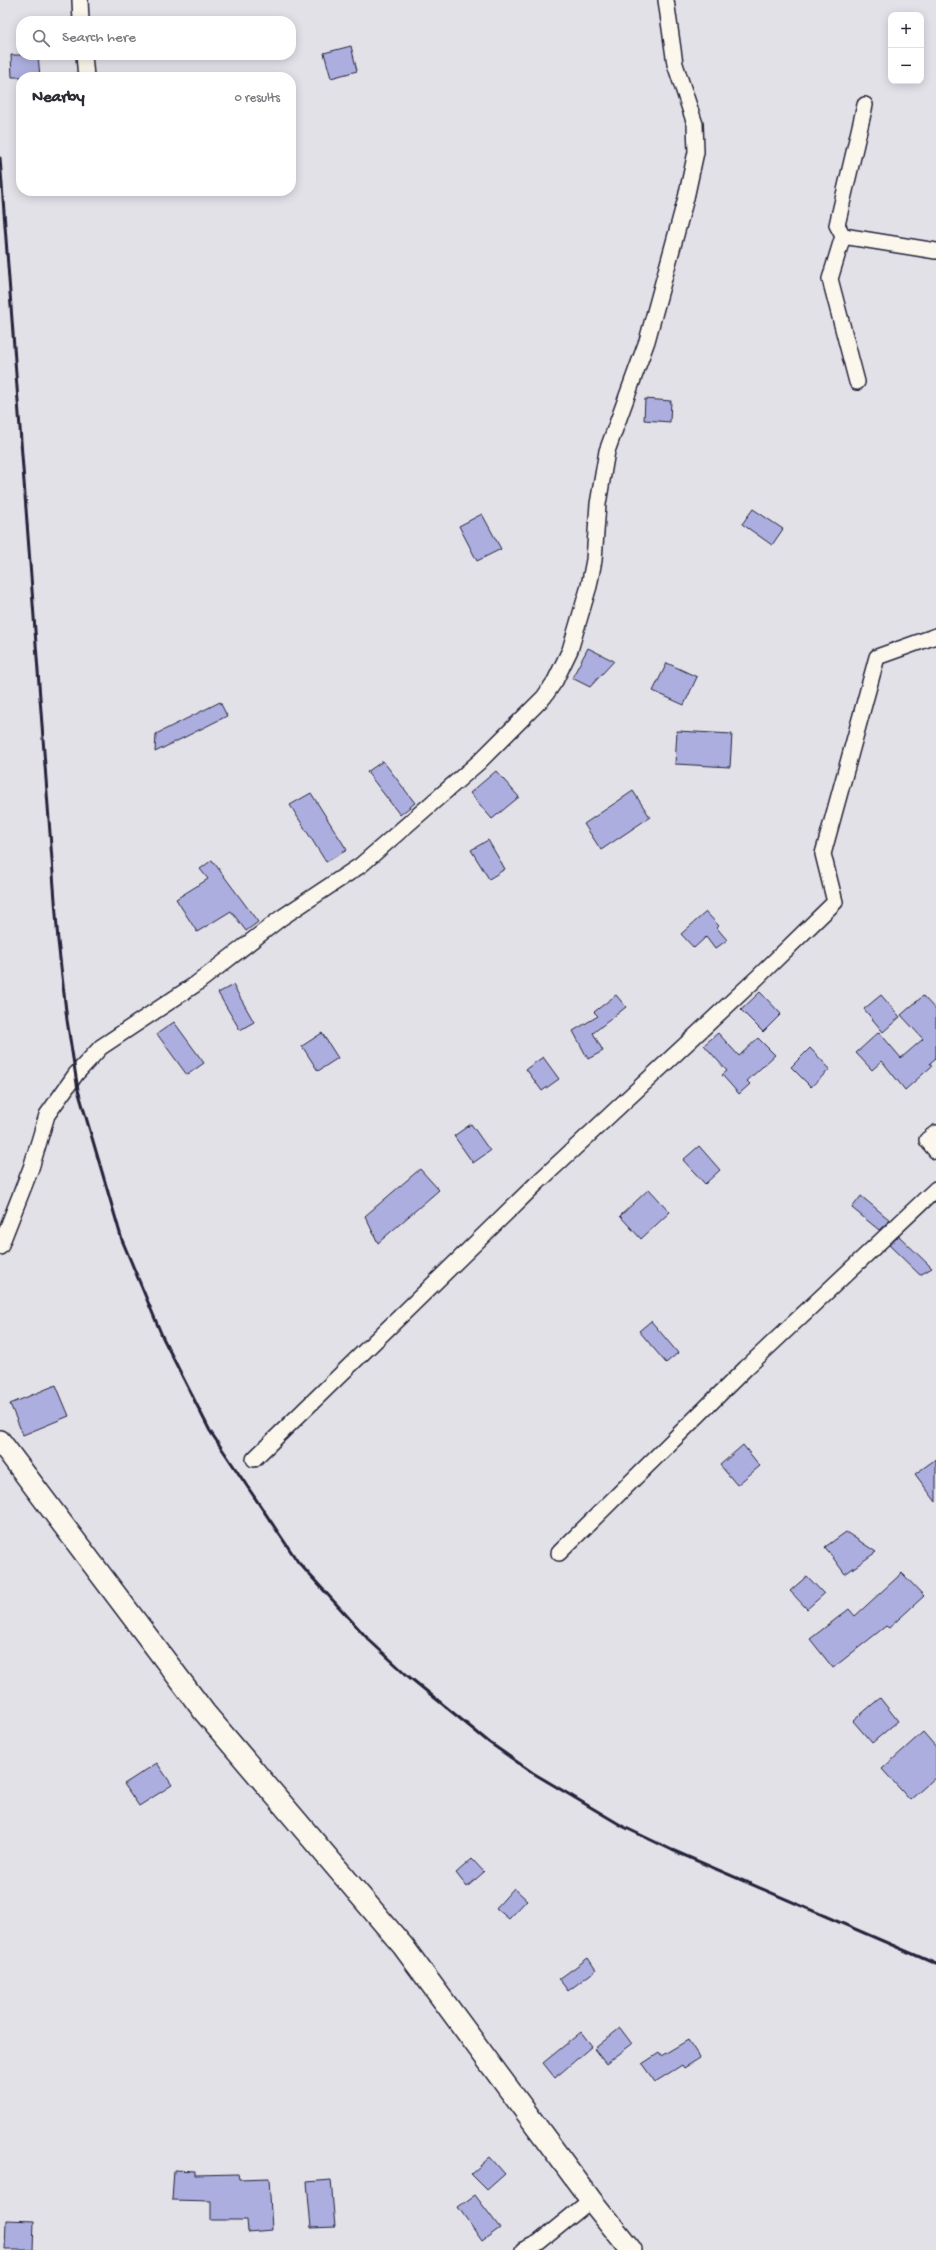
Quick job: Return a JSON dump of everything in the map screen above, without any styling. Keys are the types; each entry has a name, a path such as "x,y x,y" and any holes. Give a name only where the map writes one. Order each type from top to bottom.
{"main road":[{"path":"0,1441 204,1713 403,1946 631,2250"}],"street":[{"path":"80,0 82,16"},
{"path":"0,1247 31,1168 47,1115 76,1074 101,1047 196,984 281,918 361,865 479,762 544,698 555,681 570,650 590,586 594,560 598,504 607,451 648,341 686,198 696,152 695,124 675,64 666,0"},
{"path":"84,60 86,72"},
{"path":"858,382 830,279 843,236 837,225 865,105"},
{"path":"843,236 936,251"},
{"path":"254,1459 535,1185 758,977 835,902 823,854 877,657 936,636"},
{"path":"936,1132 927,1140 936,1151"},
{"path":"559,1553 746,1368 936,1189"},
{"path":"523,2250 538,2243 592,2200"}],"building":[{"path":"351,46 357,71 331,78 324,53"},
{"path":"11,55 16,55 16,60 38,60 40,72 16,72 16,77 12,77"},
{"path":"645,399 671,401 670,422 644,420"},
{"path":"753,509 783,529 772,545 742,524"},
{"path":"482,514 501,549 477,561 459,526"},
{"path":"588,648 614,661 590,687 572,678"},
{"path":"667,663 697,677 684,705 653,691"},
{"path":"220,702 227,716 155,752 156,734"},
{"path":"677,731 732,734 730,767 675,764"},
{"path":"383,761 415,803 400,815 367,772"},
{"path":"496,771 519,797 492,819 470,793"},
{"path":"633,791 650,817 601,850 584,824"},
{"path":"311,793 347,850 326,862 290,805"},
{"path":"488,840 505,869 489,879 471,850"},
{"path":"212,860 258,922 246,931 231,911 197,932 176,899 208,879 200,869"},
{"path":"706,912 719,926 717,928 727,940 715,949 706,937 694,948 681,934"},
{"path":"233,985 254,1022 240,1030 218,993"},
{"path":"760,992 781,1014 763,1032 741,1010"},
{"path":"616,995 626,1007 593,1033 603,1051 588,1059 573,1031 598,1016 594,1012"},
{"path":"881,995 900,1017 883,1032 864,1009"},
{"path":"923,996 936,1010 936,1058 930,1063 932,1066 905,1090 882,1061 872,1070 856,1053 879,1032 901,1058 923,1039 901,1015"},
{"path":"174,1022 204,1063 187,1075 157,1034"},
{"path":"322,1033 338,1058 318,1071 302,1046"},
{"path":"718,1033 739,1056 758,1038 775,1055 747,1081 750,1084 739,1094 722,1075 727,1071 704,1045"},
{"path":"810,1048 830,1069 811,1087 791,1067"},
{"path":"543,1057 559,1079 542,1091 526,1069"},
{"path":"471,1124 490,1151 473,1163 454,1136"},
{"path":"699,1146 720,1170 705,1184 683,1160"},
{"path":"420,1169 439,1190 378,1243 365,1216"},
{"path":"649,1189 670,1212 641,1239 620,1216"},
{"path":"861,1196 890,1220 879,1230 852,1208"},
{"path":"899,1236 932,1268 920,1275 889,1245"},
{"path":"651,1321 678,1353 666,1363 639,1331"},
{"path":"56,1385 69,1416 23,1435 10,1404"},
{"path":"743,1445 760,1466 737,1485 720,1465"},
{"path":"936,1459 936,1502 915,1474"},
{"path":"846,1532 876,1552 845,1574 825,1547"},
{"path":"902,1573 924,1596 889,1628 886,1626 833,1668 810,1639 849,1609 855,1616"},
{"path":"807,1576 824,1594 807,1609 790,1591"},
{"path":"880,1698 898,1721 872,1743 853,1721"},
{"path":"923,1732 936,1747 936,1777 910,1800 882,1769"},
{"path":"157,1763 172,1785 139,1806 124,1784"},
{"path":"472,1859 484,1872 467,1887 456,1873"},
{"path":"514,1888 527,1900 509,1919 496,1908"},
{"path":"588,1958 596,1970 568,1991 559,1979"},
{"path":"620,2028 632,2044 606,2064 594,2049"},
{"path":"581,2032 592,2046 555,2078 543,2063"},
{"path":"688,2040 700,2058 684,2068 682,2065 655,2082 642,2064 659,2053 661,2056"},
{"path":"490,2157 505,2174 487,2190 471,2174"},
{"path":"174,2170 195,2171 195,2175 238,2174 239,2179 269,2178 272,2230 248,2232 247,2220 211,2220 211,2201 172,2200"},
{"path":"331,2180 335,2227 311,2228 307,2182"},
{"path":"475,2195 500,2228 482,2241 458,2207"},
{"path":"6,2220 34,2221 33,2250 5,2250"}],"railway":[{"path":"0,158 58,941 67,1020 78,1090 122,1240 163,1338 210,1431 298,1562 369,1640 408,1676 490,1743 533,1773 624,1827 672,1850 936,1964"}]}
